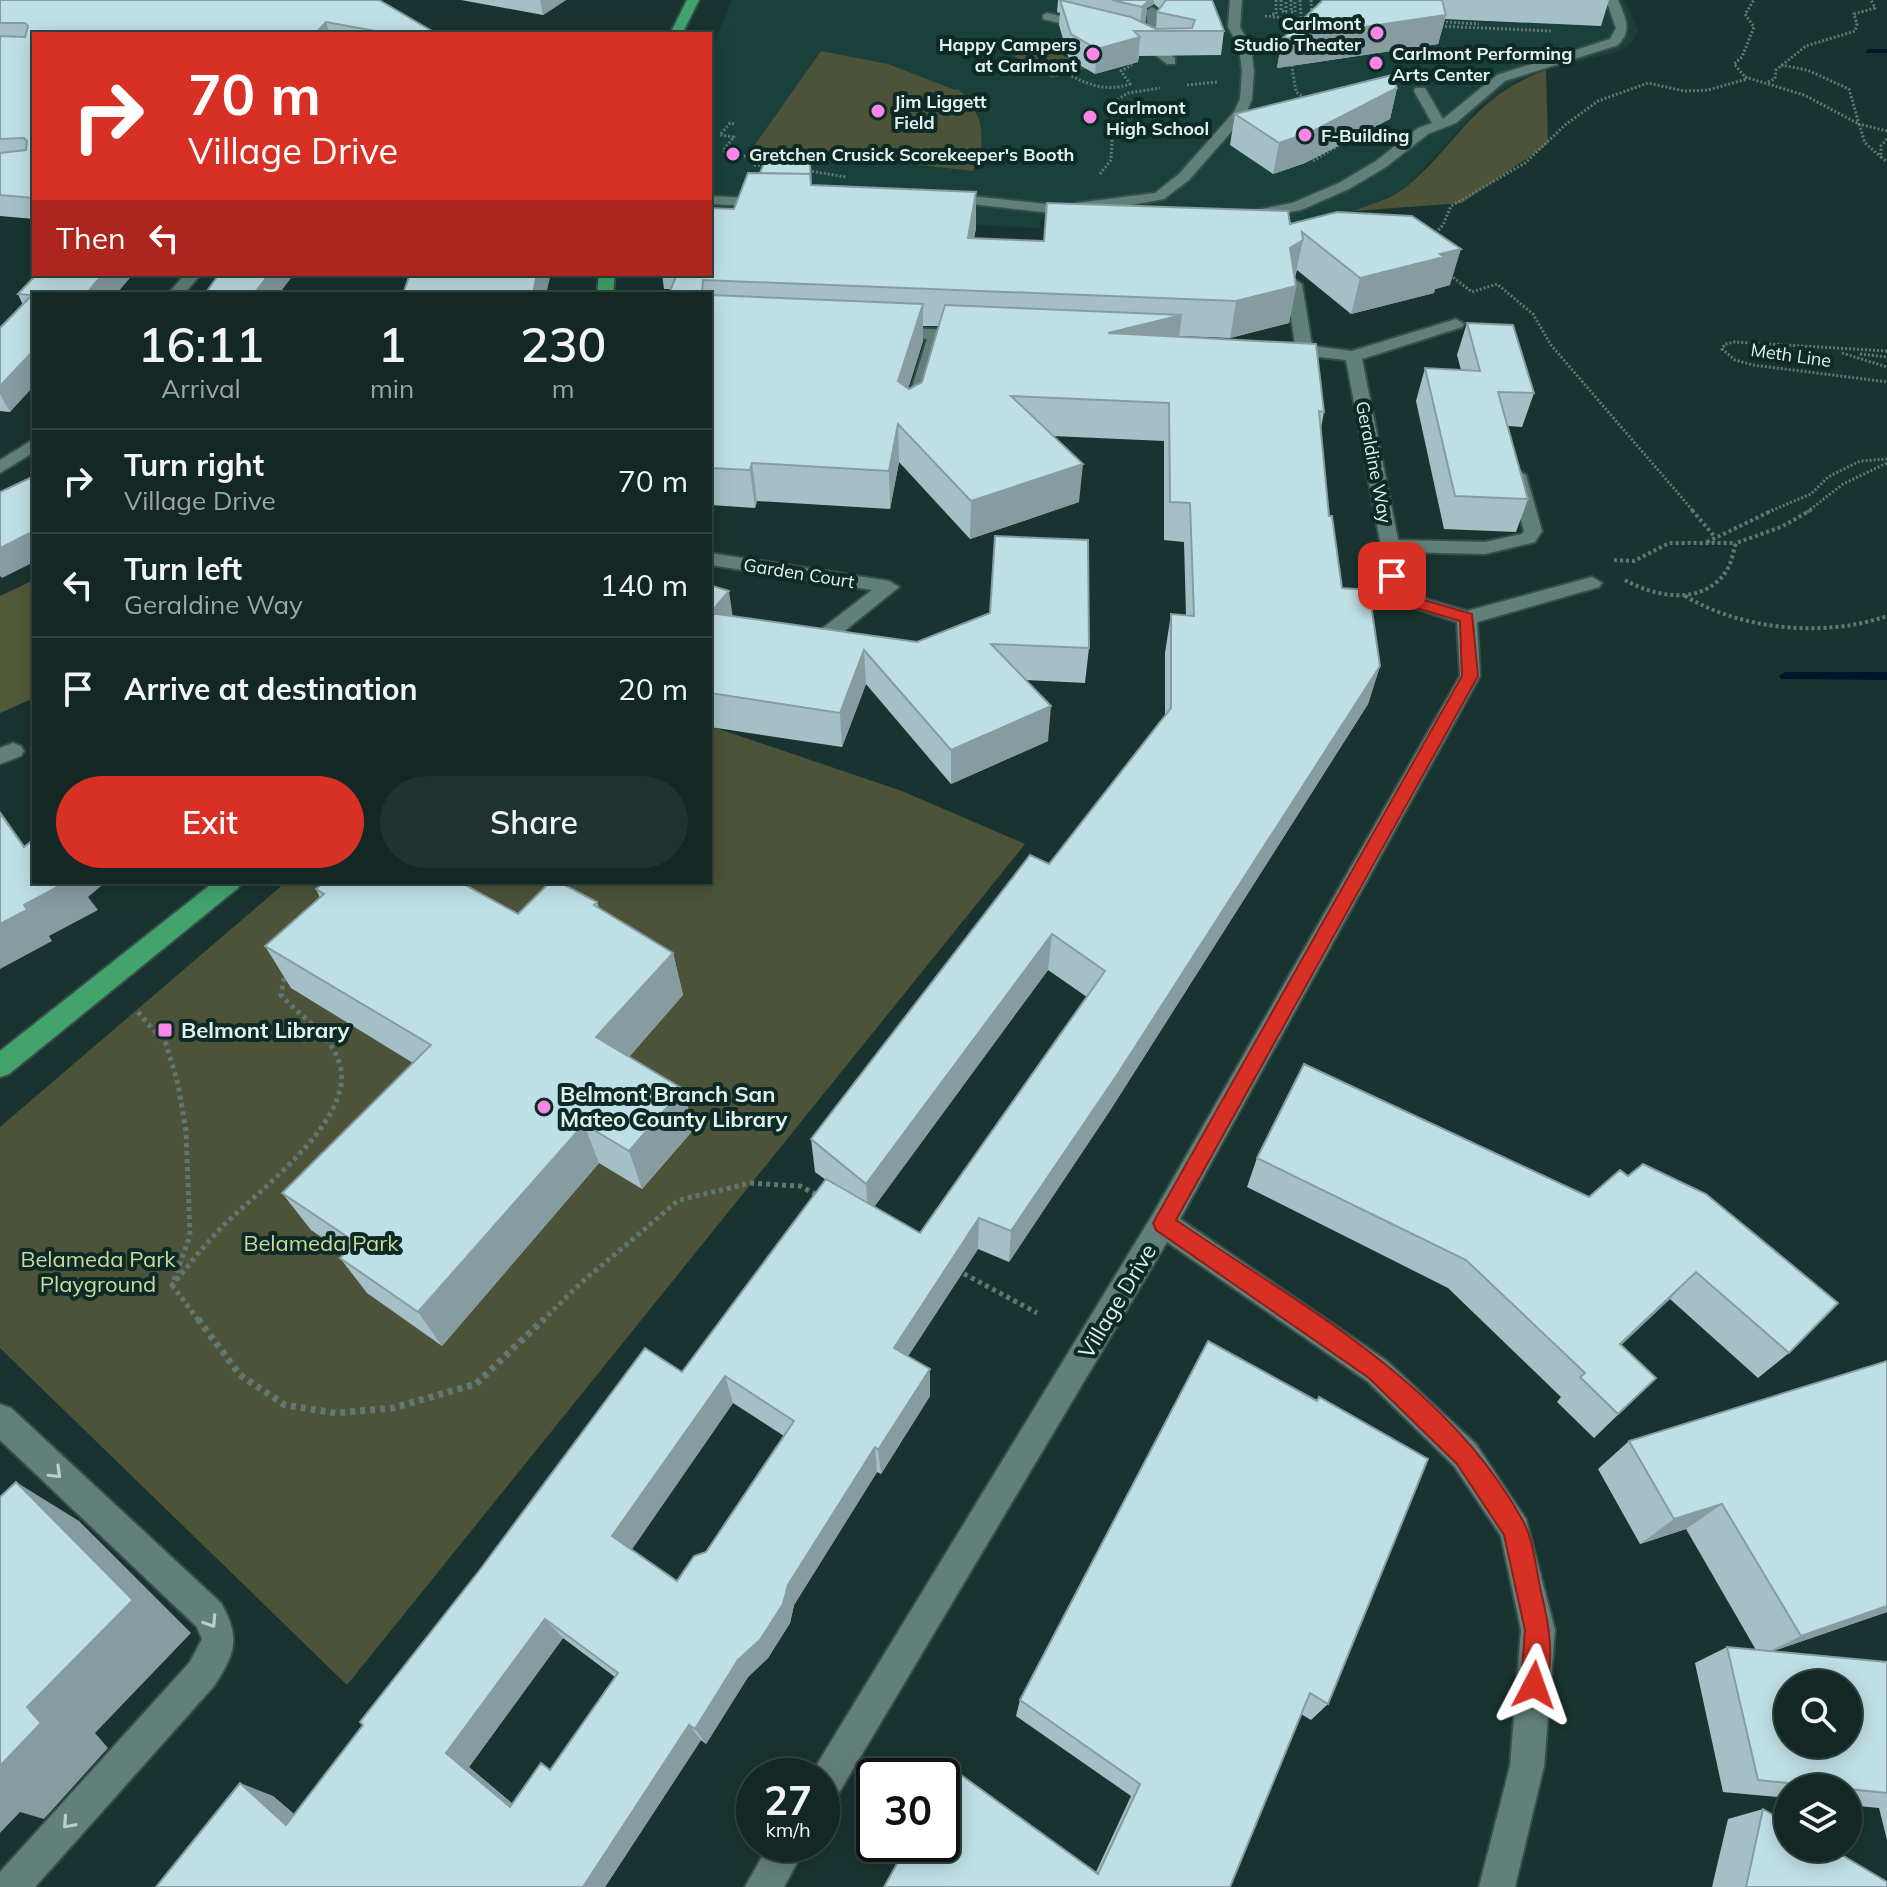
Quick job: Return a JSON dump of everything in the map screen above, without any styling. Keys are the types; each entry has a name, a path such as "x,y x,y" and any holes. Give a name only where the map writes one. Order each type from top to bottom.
{"main road":[{"path":"677,32 693,0"},
{"path":"0,1066 228,884"}],"street":[{"path":"1027,205 1102,206 1147,200 1159,196 1184,177 1236,118 1245,103 1247,53 1234,27 1236,0"},
{"path":"1237,217 1296,207 1326,195 1372,170 1414,137 1451,120 1501,78 1607,45 1622,34 1612,0"},
{"path":"1136,37 1154,29 1156,22 1152,11"},
{"path":"1047,17 1104,30"},
{"path":"1136,37 1157,46 1175,48"},
{"path":"1136,37 1171,61"},
{"path":"1420,91 1440,125"},
{"path":"712,200 781,203"},
{"path":"927,201 971,200 1126,217"},
{"path":"178,292 191,276"},
{"path":"1294,284 1304,349"},
{"path":"1273,348 1353,356 1456,324"},
{"path":"876,332 982,336"},
{"path":"911,419 936,334"},
{"name":"Geraldine Way","path":"1353,356 1390,546 1392,576 1419,603 1467,618"},
{"path":"0,468 32,445"},
{"path":"1390,546 1485,548 1528,538 1533,531 1511,454"},
{"name":"Garden Court","path":"712,559 889,587 810,649 783,644"},
{"path":"1467,618 1608,575"},
{"name":"Village Drive","path":"840,1759 1163,1223 1470,676 1467,618"},
{"path":"1163,1223 1377,1371 1465,1455 1515,1530 1538,1630 1527,1766 1497,1887"},
{"path":"0,1419 209,1615 219,1630 218,1649 202,1674 11,1887"},
{"path":"763,1887 778,1862"}],"path":[{"path":"1278,0 1281,11 1286,12 1293,0"},
{"path":"1278,0 1273,16 1321,20"},
{"path":"1293,0 1301,19"},
{"path":"1311,0 1312,25"},
{"path":"1754,0 1745,14 1754,27 1742,57 1734,64 1745,77 1768,82 1818,101 1859,124 1887,131"},
{"path":"1768,82 1775,79 1776,70 1781,65 1806,46 1855,31 1857,24 1854,14 1875,8 1871,0"},
{"path":"1311,12 1324,13"},
{"path":"1435,26 1446,22 1476,21 1557,31"},
{"path":"1446,22 1549,27 1548,23"},
{"path":"1292,55 1296,92 1302,96"},
{"path":"1781,65 1807,70 1849,89 1865,143 1887,162"},
{"path":"1427,243 1443,225 1451,206 1525,163 1565,125 1598,101 1648,83 1684,91 1708,90 1747,79 1745,77"},
{"path":"1093,176 1110,165 1116,100 1133,92 1169,87"},
{"path":"734,124 730,123 720,135 734,137 723,150 731,159 744,156 789,161 783,168 846,177"},
{"path":"1313,161 1339,147 1358,131"},
{"path":"1881,157 1881,144 1887,139"},
{"path":"754,165 767,167"},
{"path":"1443,268 1472,292 1497,284 1505,296 1529,310 1542,323 1551,345 1590,393 1715,537"},
{"name":"Meth Line","path":"1887,354 1735,342 1725,344 1722,349 1735,360 1753,365 1887,382"},
{"path":"1835,350 1887,367"},
{"path":"1707,542 1746,521 1811,494 1828,477 1860,461 1887,461"},
{"path":"1887,461 1843,484 1821,504 1781,527 1736,543 1669,543 1634,561 1606,559 1608,575 1648,593 1685,596 1733,619 1777,625 1843,626 1877,621 1887,616"},
{"path":"1685,596 1705,589 1725,572 1736,543"},
{"path":"172,1285 223,1226 310,1142 335,1105 342,1072 333,1050 317,1028 292,1009 281,995 286,971 294,964"},
{"path":"138,1012 166,1044 178,1084 186,1131 190,1236 172,1285"},
{"path":"172,1285 240,1375 285,1405 336,1413 393,1408 476,1384 582,1282 679,1200 751,1183 800,1186 828,1201"},
{"path":"954,1268 1037,1313"}],"shaded area":[{"name":"Carlmont High School","path":"732,0 1625,0 1638,31 1632,42 1620,51 1516,81 1482,105 1403,191 1354,211 1270,226 1131,228 1041,219 1039,228 712,214 712,48"},
{"path":"32,581 32,699 0,713 0,596"}],"green space":[{"path":"1047,46 1086,69 1052,78 1022,66 1019,64 1021,60 1014,56"},
{"name":"Jim Liggett Field","path":"821,51 888,64 958,89 973,107 981,127 981,148 973,171 754,146"},
{"path":"1546,70 1548,144 1462,203 1354,211 1400,192 1424,171 1483,107 1500,93"},
{"name":"Belameda Park","path":"712,727 902,791 1025,844 347,1685 0,1348 0,1127 284,884 712,884"}],"building":[{"path":"0,0 379,0 434,32 381,32 326,22 317,32 32,32 32,198 0,195 0,153 26,150 27,141 24,138 0,139 0,36 25,37 28,26 25,23 0,23"},
{"path":"1060,0 1131,17 1156,29 1192,28 1195,20 1157,12 1166,0 1212,0 1224,31 1134,31 1140,37 1097,49 1071,34"},
{"path":"1112,0 1147,0 1147,2 1142,7"},
{"path":"1323,0 1442,0 1446,15 1282,39"},
{"path":"1392,75 1397,88 1311,132 1279,143 1235,114"},
{"path":"810,162 811,185 810,174 760,173 764,163"},
{"path":"748,173 810,174 811,185 976,192 968,238 1044,241 1047,203 1288,211 1290,224 1337,212 1412,216 1461,249 1440,254 1444,257 1360,278 1302,232 1303,240 1290,248 1296,286 1236,301 703,280 702,292 670,292 676,276 712,276 712,208 734,209"},
{"path":"35,276 101,276 88,292 18,294"},
{"path":"218,276 268,276 256,292 206,292"},
{"path":"409,276 537,276 533,292 404,292"},
{"path":"32,295 32,352 0,386 0,328"},
{"path":"712,295 923,304 898,381 909,389 922,382 945,305 1182,315 1108,333 1316,344 1324,412 1319,411 1329,516 1332,516 1342,588 1369,590 1380,666 1117,1075 1011,1231 979,1218 894,1348 930,1369 878,1450 875,1447 788,1585 783,1604 760,1640 738,1660 695,1729 689,1725 583,1887 156,1887 240,1783 286,1825 363,1725 360,1722 479,1571 645,1348 682,1372 826,1179 920,1233 1105,971 1052,934 866,1184 811,1139 1030,855 1049,864 1171,708 1171,614 1194,616 1190,503 1170,502 1169,403 1011,396 1083,464 971,501 898,424 889,471 752,463 750,470 712,468","holes":["725,1376 794,1421 706,1552 694,1556 677,1581 612,1536","545,1619 618,1673 550,1770 541,1763 510,1807 446,1753"]},
{"path":"1467,323 1513,325 1534,393 1498,392 1528,499 1455,496 1425,368 1480,371"},
{"path":"32,477 32,532 0,548 0,492"},
{"path":"995,536 1088,540 1089,648 991,644 1051,706 951,750 864,650 840,713 712,693 712,613 917,642 990,613"},
{"path":"712,586 729,591 712,611"},
{"path":"0,813 24,847 32,841 32,884 63,884 24,905 27,910 0,924"},
{"name":"Belmont Branch San Mateo County Library","path":"322,884 464,884 518,914 548,884 563,884 597,902 594,905 673,953 596,1037 683,1089 629,1151 584,1124 418,1312 340,1258 355,1242 282,1193 431,1045 265,946 324,894 316,889"},
{"path":"1304,1064 1589,1197 1620,1170 1628,1176 1643,1164 1706,1194 1838,1303 1789,1353 1696,1272 1620,1344 1656,1378 1618,1414 1580,1377 1585,1373 1466,1260 1257,1158"},
{"path":"1208,1341 1317,1401 1319,1397 1428,1459 1328,1704 1310,1693 1230,1887 884,1887 898,1862 960,1862 960,1774 1098,1874 1140,1784 1020,1700"},
{"path":"1887,1361 1887,1606 1801,1636 1722,1504 1674,1519 1629,1441"},
{"path":"16,1482 133,1600 27,1707 41,1723 0,1766 0,1497"},
{"path":"1727,1647 1887,1662 1887,1793 1862,1790 1862,1774 1774,1774 1774,1782 1758,1780"},
{"path":"1763,1809 1774,1816 1774,1862 1853,1862 1887,1882 1887,1887 1746,1887"}],"waterway":[{"path":"1868,51 1887,51"},
{"path":"1785,676 1887,676"}],"place":[{"name":"Carlmont Studio Theater","path":"1377,33"},
{"name":"Happy Campers at Carlmont","path":"1093,54"},
{"name":"Carlmont Performing Arts Center","path":"1376,63"},
{"name":"Jim Liggett Field","path":"878,111"},
{"name":"Carlmont High School","path":"1090,117"},
{"name":"F-Building","path":"1305,135"},
{"name":"Gretchen Crusick Scorekeeper's Booth","path":"733,154"},
{"name":"Belmont Library","path":"165,1030"},
{"name":"Belmont Branch San Mateo County Library","path":"544,1107"}],"route":[{"path":"1392,576 1419,603 1467,618 1470,676 1163,1223 1377,1371 1465,1455 1515,1530 1538,1630 1534,1685"}],"park label":[{"name":"Belameda Park Playground","path":"98,1272"}]}
